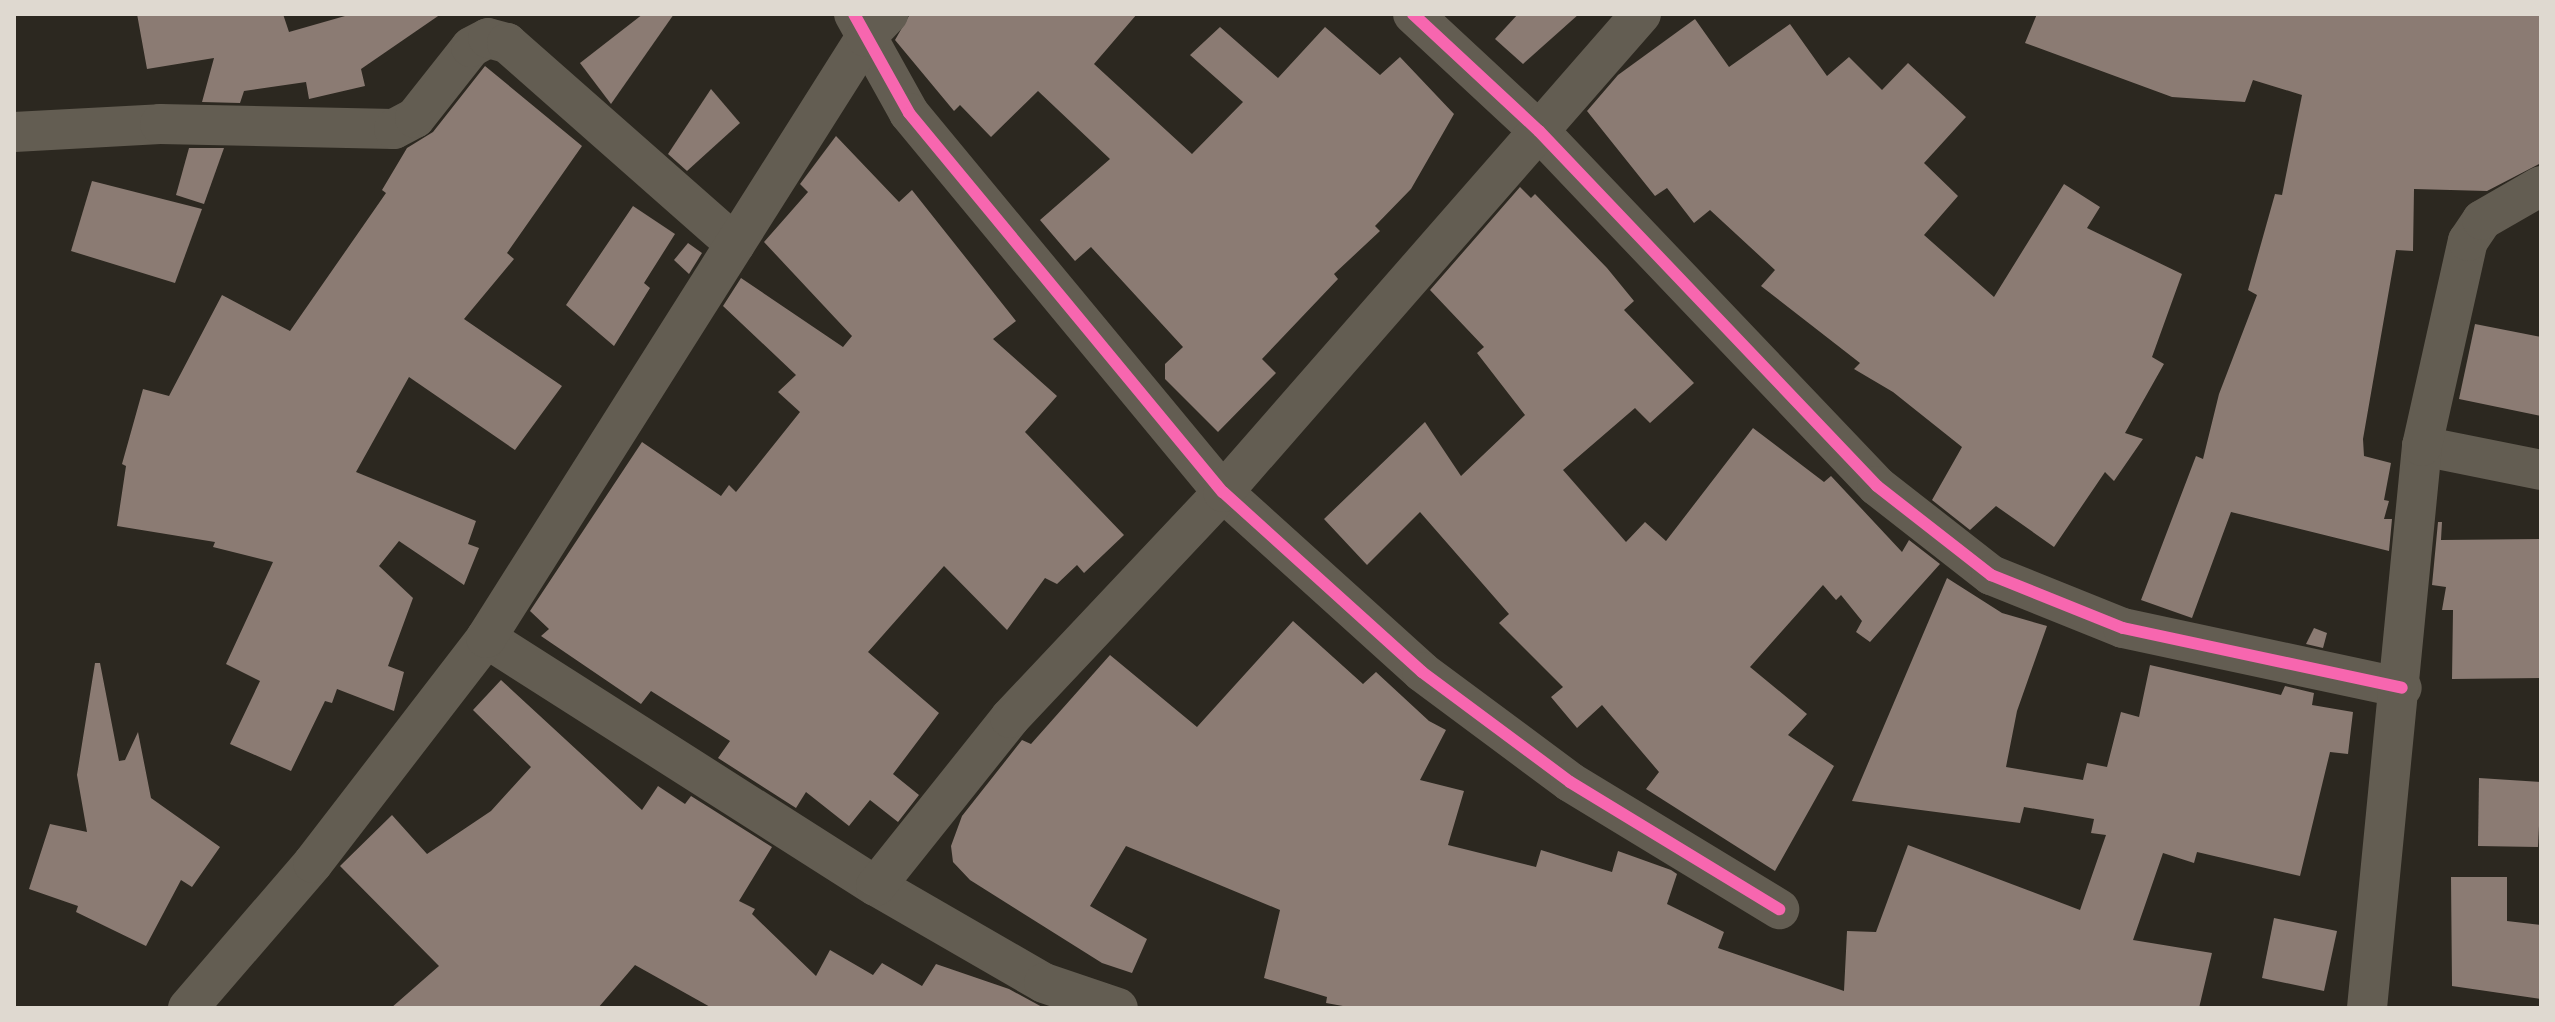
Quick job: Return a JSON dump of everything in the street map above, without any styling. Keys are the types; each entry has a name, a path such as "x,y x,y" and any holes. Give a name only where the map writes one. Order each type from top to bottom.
{"street":[{"path":"1413,14 1539,131 1877,486 1991,575 2123,628 2402,688"},
{"path":"876,886 1010,718 1223,492 1641,14"},
{"path":"188,1008 313,863 486,638 735,244 869,22"},
{"path":"869,22 909,113 1223,492 1422,672 1570,782 1779,909"},
{"path":"14,132 160,124 394,129 415,118 471,47 488,38 507,43 735,244"},
{"path":"2367,1008 2402,688 2422,446 2468,241 2482,220 2541,186"},
{"path":"2422,446 2541,470"},
{"path":"486,638 876,886 1042,996 1118,1008"}],"building":[{"path":"137,14 283,14 289,32 352,14 441,14 361,69 365,86 309,99 306,82 244,91 240,103 202,102 214,58 147,69"},
{"path":"643,14 674,14 611,104 580,63"},
{"path":"910,14 1137,14 1094,64 1192,154 1243,102 1190,55 1220,27 1278,78 1325,27 1380,75 1400,57 1454,114 1411,189 1375,226 1380,231 1334,274 1338,279 1262,359 1276,373 1218,432 1165,379 1165,364 1183,347 1091,247 1075,261 1040,220 1110,159 1038,91 991,137 960,105 954,111 895,40"},
{"path":"1518,14 1579,14 1523,64 1495,39"},
{"path":"2037,14 2541,14 2541,163 2487,191 2414,189 2413,251 2396,250 2363,439 2364,456 2391,463 2384,500 2389,501 2384,519 2392,519 2389,551 2231,512 2192,618 2141,600 2196,456 2203,459 2219,394 2257,295 2248,290 2275,194 2282,195 2302,95 2253,80 2245,102 2172,97 2025,43"},
{"path":"1695,19 1729,67 1790,24 1827,76 1849,57 1882,90 1908,63 1966,117 1924,163 1958,196 1924,235 1994,297 2064,184 2100,207 2087,228 2182,274 2152,357 2164,364 2125,433 2143,439 2114,481 2105,472 2054,547 1996,506 1970,530 1932,500 1962,447 1893,392 1854,369 1860,363 1761,286 1775,270 1710,210 1694,223 1667,188 1655,196 1587,111 1618,75"},
{"path":"485,66 582,146 507,253 514,259 464,319 562,386 515,450 409,377 356,472 476,521 468,544 479,548 464,585 399,541 379,566 413,598 388,666 404,672 394,711 337,689 332,703 325,701 291,771 230,744 260,681 226,664 273,562 213,547 215,542 117,526 126,466 122,464 143,389 169,396 222,295 290,331 386,193 382,190 407,148 433,132"},
{"path":"711,89 740,123 687,171 668,154"},
{"path":"836,136 899,202 912,190 1016,321 993,339 1057,396 1025,432 1124,535 1084,573 1077,565 1057,584 1045,578 1007,630 944,566 868,652 939,713 893,774 919,795 898,822 870,800 849,826 806,792 796,808 718,758 730,741 651,691 641,704 541,636 549,629 530,611 642,442 721,496 729,485 736,492 800,412 778,392 796,375 723,306 741,278 843,347 852,336 764,242 808,192 800,184"},
{"path":"189,148 224,148 204,204 176,195"},
{"path":"92,181 202,209 175,283 71,251"},
{"path":"1520,187 1531,198 1535,194 1607,268 1634,301 1624,310 1694,383 1650,423 1635,408 1563,470 1626,542 1645,522 1666,541 1753,428 1824,482 1831,476 1902,552 1909,540 1940,564 1870,642 1856,632 1862,621 1841,595 1836,600 1823,585 1750,667 1807,714 1788,735 1834,766 1775,871 1646,789 1659,772 1602,705 1577,728 1551,697 1563,687 1499,623 1509,614 1420,512 1367,565 1324,519 1425,422 1461,476 1525,415 1477,353 1484,347 1430,290"},
{"path":"633,206 675,234 644,283 650,288 614,346 566,305"},
{"path":"688,243 702,253 689,274 674,260"},
{"path":"2475,324 2541,337 2541,416 2459,399"},
{"path":"2438,522 2442,522 2441,540 2541,539 2541,678 2452,679 2453,610 2442,610 2446,587 2432,585"},
{"path":"1947,578 2002,613 2047,626 2017,711 2006,767 2083,780 2087,763 2107,767 2121,712 2139,717 2150,665 2281,695 2285,686 2314,693 2312,705 2353,712 2348,754 2330,752 2300,876 2197,852 2194,863 2163,853 2133,940 2212,953 2199,1008 1354,1008 1326,1003 1327,997 1264,978 1280,910 1126,846 1090,906 1147,939 1132,973 1102,963 970,880 953,862 951,846 962,816 1022,740 1031,744 1110,655 1197,727 1293,621 1363,684 1376,672 1429,721 1446,730 1420,780 1464,791 1448,845 1536,867 1541,850 1612,872 1618,851 1671,870 1677,874 1667,904 1724,932 1718,948 1844,991 1847,931 1876,932 1908,845 2080,910 2106,835 2091,833 2094,819 2024,807 2020,823 1852,801"},
{"path":"2314,628 2327,633 2323,648 2306,644"},
{"path":"95,663 100,663 119,761 125,760 138,732 151,798 220,847 192,887 181,880 146,946 76,912 78,906 29,889 50,824 87,832 77,775"},
{"path":"501,680 642,810 658,786 685,804 691,796 772,847 739,901 755,909 752,914 816,976 830,950 873,975 882,963 922,986 936,964 1009,989 1044,1008 712,1008 635,965 598,1008 391,1008 439,966 340,866 392,815 427,854 491,811 531,767 473,710"},
{"path":"2479,778 2541,782 2538,847 2478,846"},
{"path":"2451,877 2507,877 2507,921 2541,925 2541,999 2452,986"},
{"path":"2274,918 2337,931 2324,991 2262,978"}],"cycle path":[{"path":"854,14 909,113 1223,492 1422,672 1570,782 1779,909"},
{"path":"1413,14 1539,131 1877,486 1991,575 2123,628 2402,688"}]}
